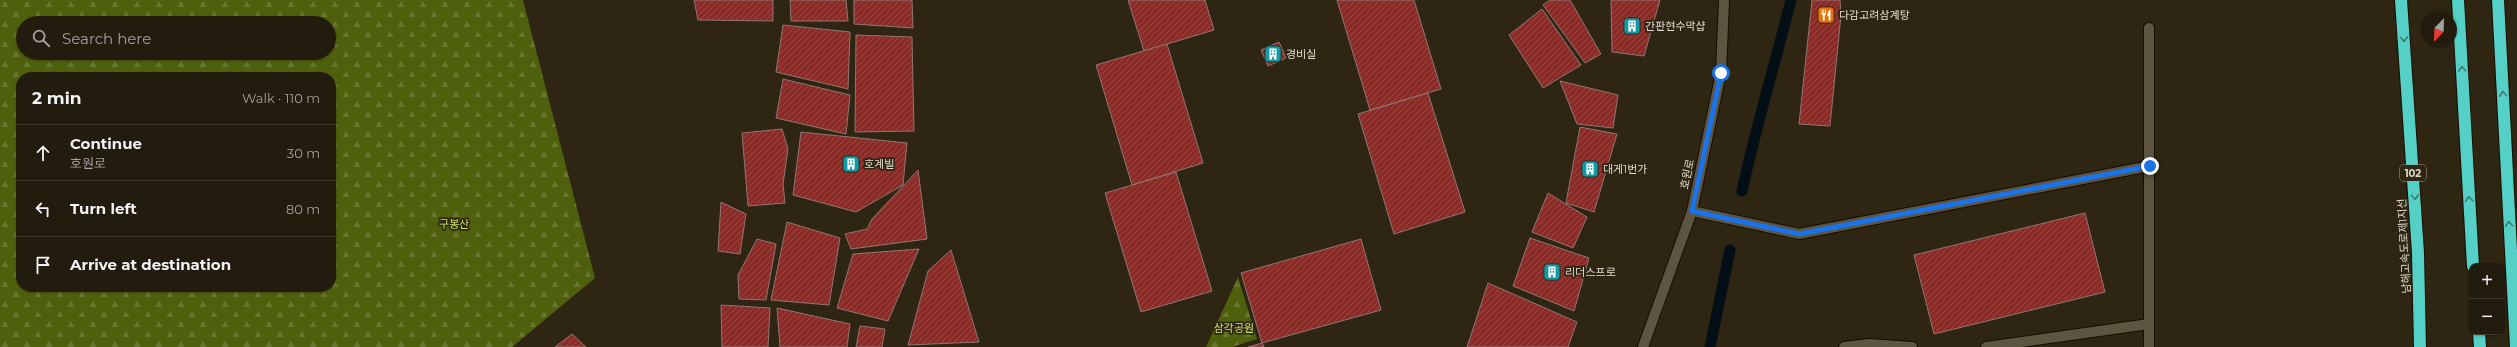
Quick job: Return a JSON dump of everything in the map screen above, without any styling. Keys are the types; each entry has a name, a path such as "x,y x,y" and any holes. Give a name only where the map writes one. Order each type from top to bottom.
{"highway":[{"name":"남해고속도로제1지선","path":"2401,0 2418,253 2420,347"},
{"path":"2458,0 2473,263"},
{"path":"2498,0 2516,347"},
{"path":"2414,347 2418,253"},
{"path":"2479,335 2480,347"}],"street":[{"name":"호원로","path":"1643,347 1692,211 1721,73 1724,0"},
{"path":"2149,28 2149,347"},
{"path":"1692,211 1799,234 2150,166"},
{"path":"1986,347 2149,324"},
{"path":"1844,347 1869,344 1912,347"}],"green space":[{"name":"구봉산","path":"0,0 523,0 595,278 512,347 0,347"},
{"name":"삼각공원","path":"1238,277 1257,339 1232,347 1206,347"}],"building":[{"path":"694,0 773,0 773,21 698,20"},
{"path":"790,0 846,0 848,21 791,21"},
{"path":"854,0 912,0 913,28 854,24"},
{"path":"1128,0 1205,0 1214,30 1144,51"},
{"path":"1337,0 1414,0 1441,89 1370,110"},
{"path":"1550,0 1570,0 1601,54 1585,63 1543,5"},
{"name":"간판현수막샵","path":"1611,0 1660,0 1644,56 1612,52"},
{"path":"1812,0 1840,0 1841,15 1830,126 1799,124"},
{"path":"1542,9 1581,65 1543,88 1509,35"},
{"path":"783,25 850,32 848,89 776,72"},
{"path":"856,35 912,37 914,131 855,132"},
{"name":"경비실","path":"1279,42 1286,58 1268,66 1261,50"},
{"path":"1167,44 1203,163 1132,185 1096,65"},
{"path":"783,79 850,95 846,134 776,118"},
{"path":"1560,81 1618,95 1613,128 1577,124"},
{"path":"1428,93 1465,212 1394,234 1358,114"},
{"name":"대게1번가","path":"1580,127 1617,134 1594,212 1566,203"},
{"path":"782,129 788,149 783,184 785,203 748,206 742,133"},
{"name":"호계빌","path":"801,132 907,143 903,185 856,212 793,195"},
{"path":"918,170 927,239 851,249 845,234 867,229 872,219"},
{"path":"1176,172 1212,291 1141,312 1105,193"},
{"path":"1548,193 1587,217 1573,248 1532,232"},
{"path":"721,202 746,214 740,254 718,251"},
{"path":"2085,213 2105,292 1934,334 1914,255"},
{"path":"787,222 840,238 829,305 771,300"},
{"name":"리더스프로","path":"1530,238 1589,258 1574,311 1513,286"},
{"path":"757,239 776,244 766,300 739,299 738,275"},
{"path":"1361,239 1381,310 1262,343 1241,273"},
{"path":"919,249 888,321 837,308 853,254"},
{"path":"951,250 979,342 908,345 928,271"},
{"path":"1488,283 1577,322 1568,347 1467,347"},
{"path":"721,305 770,308 768,347 722,347"},
{"path":"777,308 850,324 847,347 780,347"},
{"path":"860,326 885,329 882,347 856,347"},
{"path":"572,334 586,347 555,347"},
{"path":"1262,343 1264,347 1248,347"}],"waterway":[{"path":"1742,191 1753,143 1791,0"},
{"path":"1710,347 1730,250"}],"place":[{"name":"다감고려삼계탕","path":"1826,15"},
{"name":"간판현수막샵","path":"1632,26"},
{"name":"경비실","path":"1273,54"},
{"name":"호계빌","path":"851,164"},
{"name":"대게1번가","path":"1590,169"},
{"name":"리더스프로","path":"1552,272"}],"route":[{"path":"1721,73 1692,211 1799,234 2150,166"}]}
